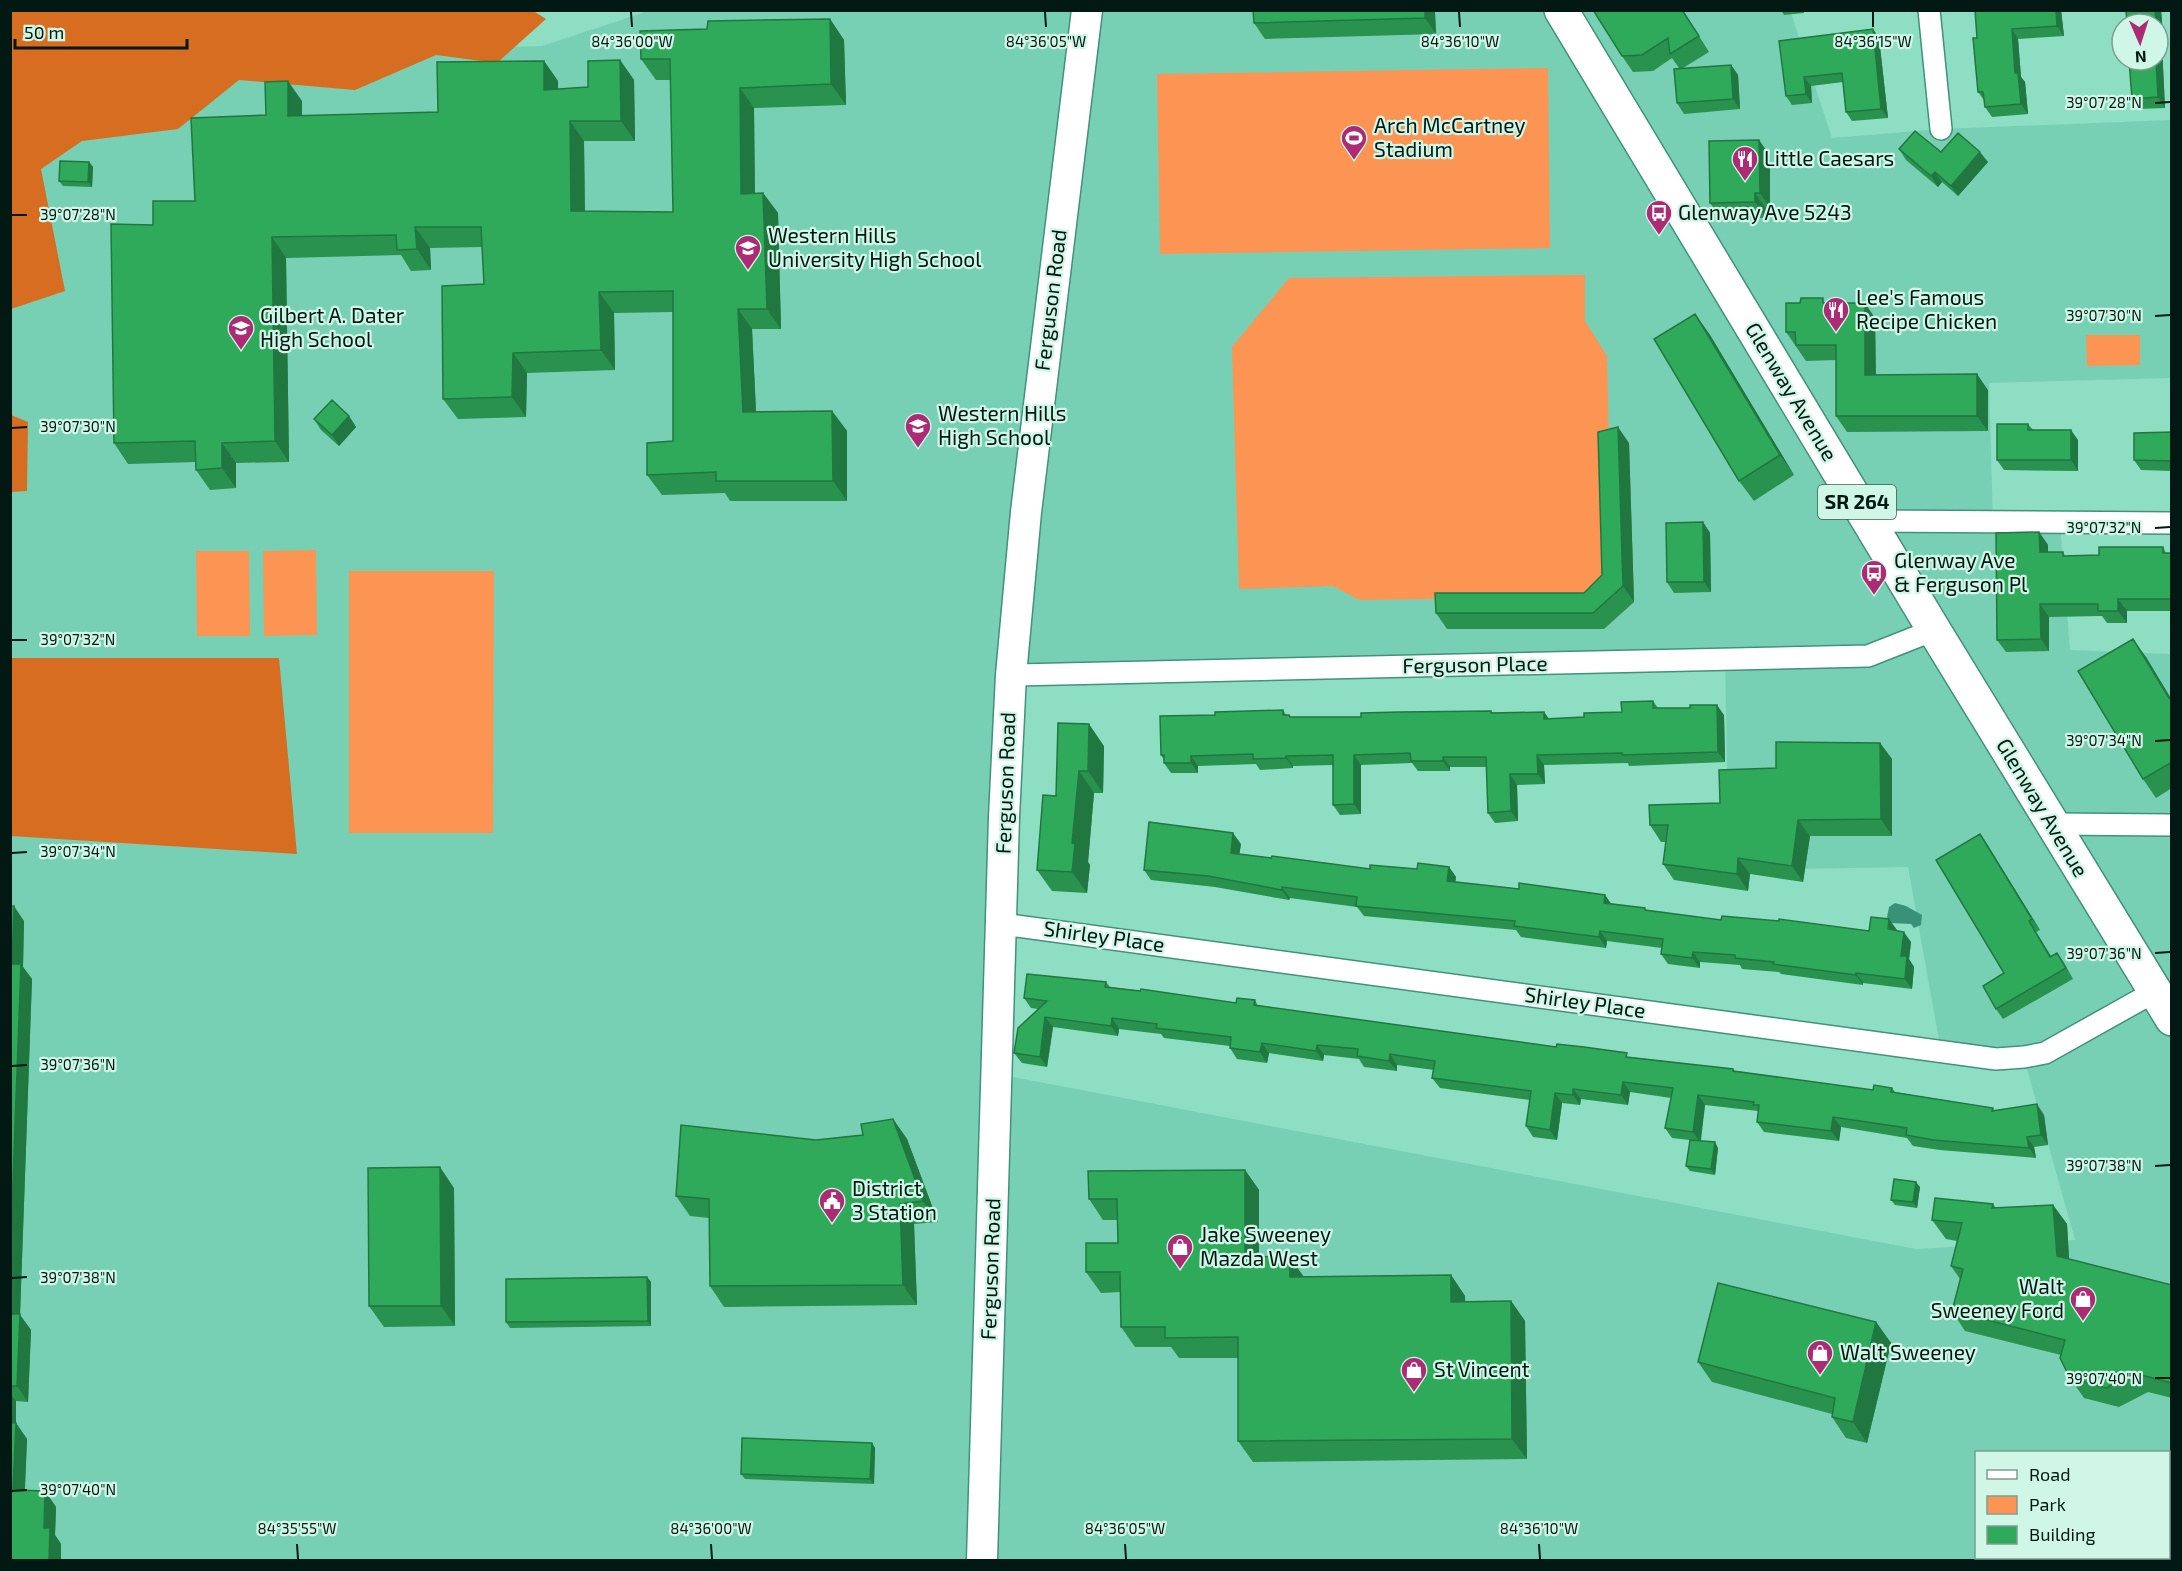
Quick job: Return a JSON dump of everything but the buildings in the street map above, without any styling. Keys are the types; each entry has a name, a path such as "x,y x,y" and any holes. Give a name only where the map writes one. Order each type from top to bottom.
{"main road":[{"name":"Glenway Avenue","path":"1561,10 1934,630 2172,1019"}],"street":[{"name":"Ferguson Road","path":"982,1560 1004,818 1011,675 1026,512 1087,10"},
{"path":"1929,10 1941,129"},
{"path":"1868,521 2172,523"},
{"name":"Ferguson Place","path":"1011,675 1868,656 1934,630"},
{"path":"2052,824 2172,825"},
{"name":"Shirley Place","path":"1002,924 1996,1059 2024,1058 2045,1053 2154,992"}],"shaded area":[{"path":"532,10 546,19 497,63 436,55 355,90 239,80 178,129 82,141 41,169 65,291 11,309 10,11"},
{"path":"651,10 1790,10 1832,138 1941,129 2171,120 2171,378 1989,383 1993,522 2060,523 2070,650 2171,654 2171,1560 11,1560 10,63 542,46","holes":["1725,658 1729,870 1908,867 1941,1051 2024,1058 2075,1240 1916,1249 997,1074 1011,675"]},
{"path":"11,415 28,422 27,491 11,492"},
{"path":"11,658 279,658 297,854 11,836"},
{"path":"1895,903 1922,915 1921,925 1914,928 1911,924 1890,923 1887,917 1889,907"}],"green space":[{"name":"Arch McCartney Stadium","path":"1548,68 1550,248 1160,254 1157,74"},
{"path":"1585,275 1585,321 1607,356 1609,447 1629,443 1634,602 1604,629 1447,629 1446,608 1434,599 1359,600 1333,586 1239,589 1232,347 1289,278"},
{"path":"2086,335 2140,335 2140,365 2087,366"},
{"path":"316,550 317,635 264,636 263,551"},
{"path":"196,551 249,551 250,636 197,636"},
{"path":"349,571 494,571 493,833 349,833"}],"place":[{"name":"Arch McCartney Stadium","path":"1354,161"},
{"name":"Little Caesars","path":"1745,182"},
{"name":"Glenway Ave 5243","path":"1659,236"},
{"name":"Western Hills University High School","path":"748,271"},
{"name":"Lee's Famous Recipe Chicken","path":"1836,333"},
{"name":"Gilbert A. Dater High School","path":"241,351"},
{"name":"Western Hills High School","path":"918,449"},
{"name":"Glenway Ave & Ferguson Pl","path":"1874,596"},
{"name":"District 3 Station","path":"832,1224"},
{"name":"Jake Sweeney Mazda West","path":"1180,1270"},
{"name":"Walt Sweeney Ford","path":"2083,1322"},
{"name":"Walt Sweeney","path":"1820,1376"},
{"name":"St Vincent","path":"1414,1393"}]}
